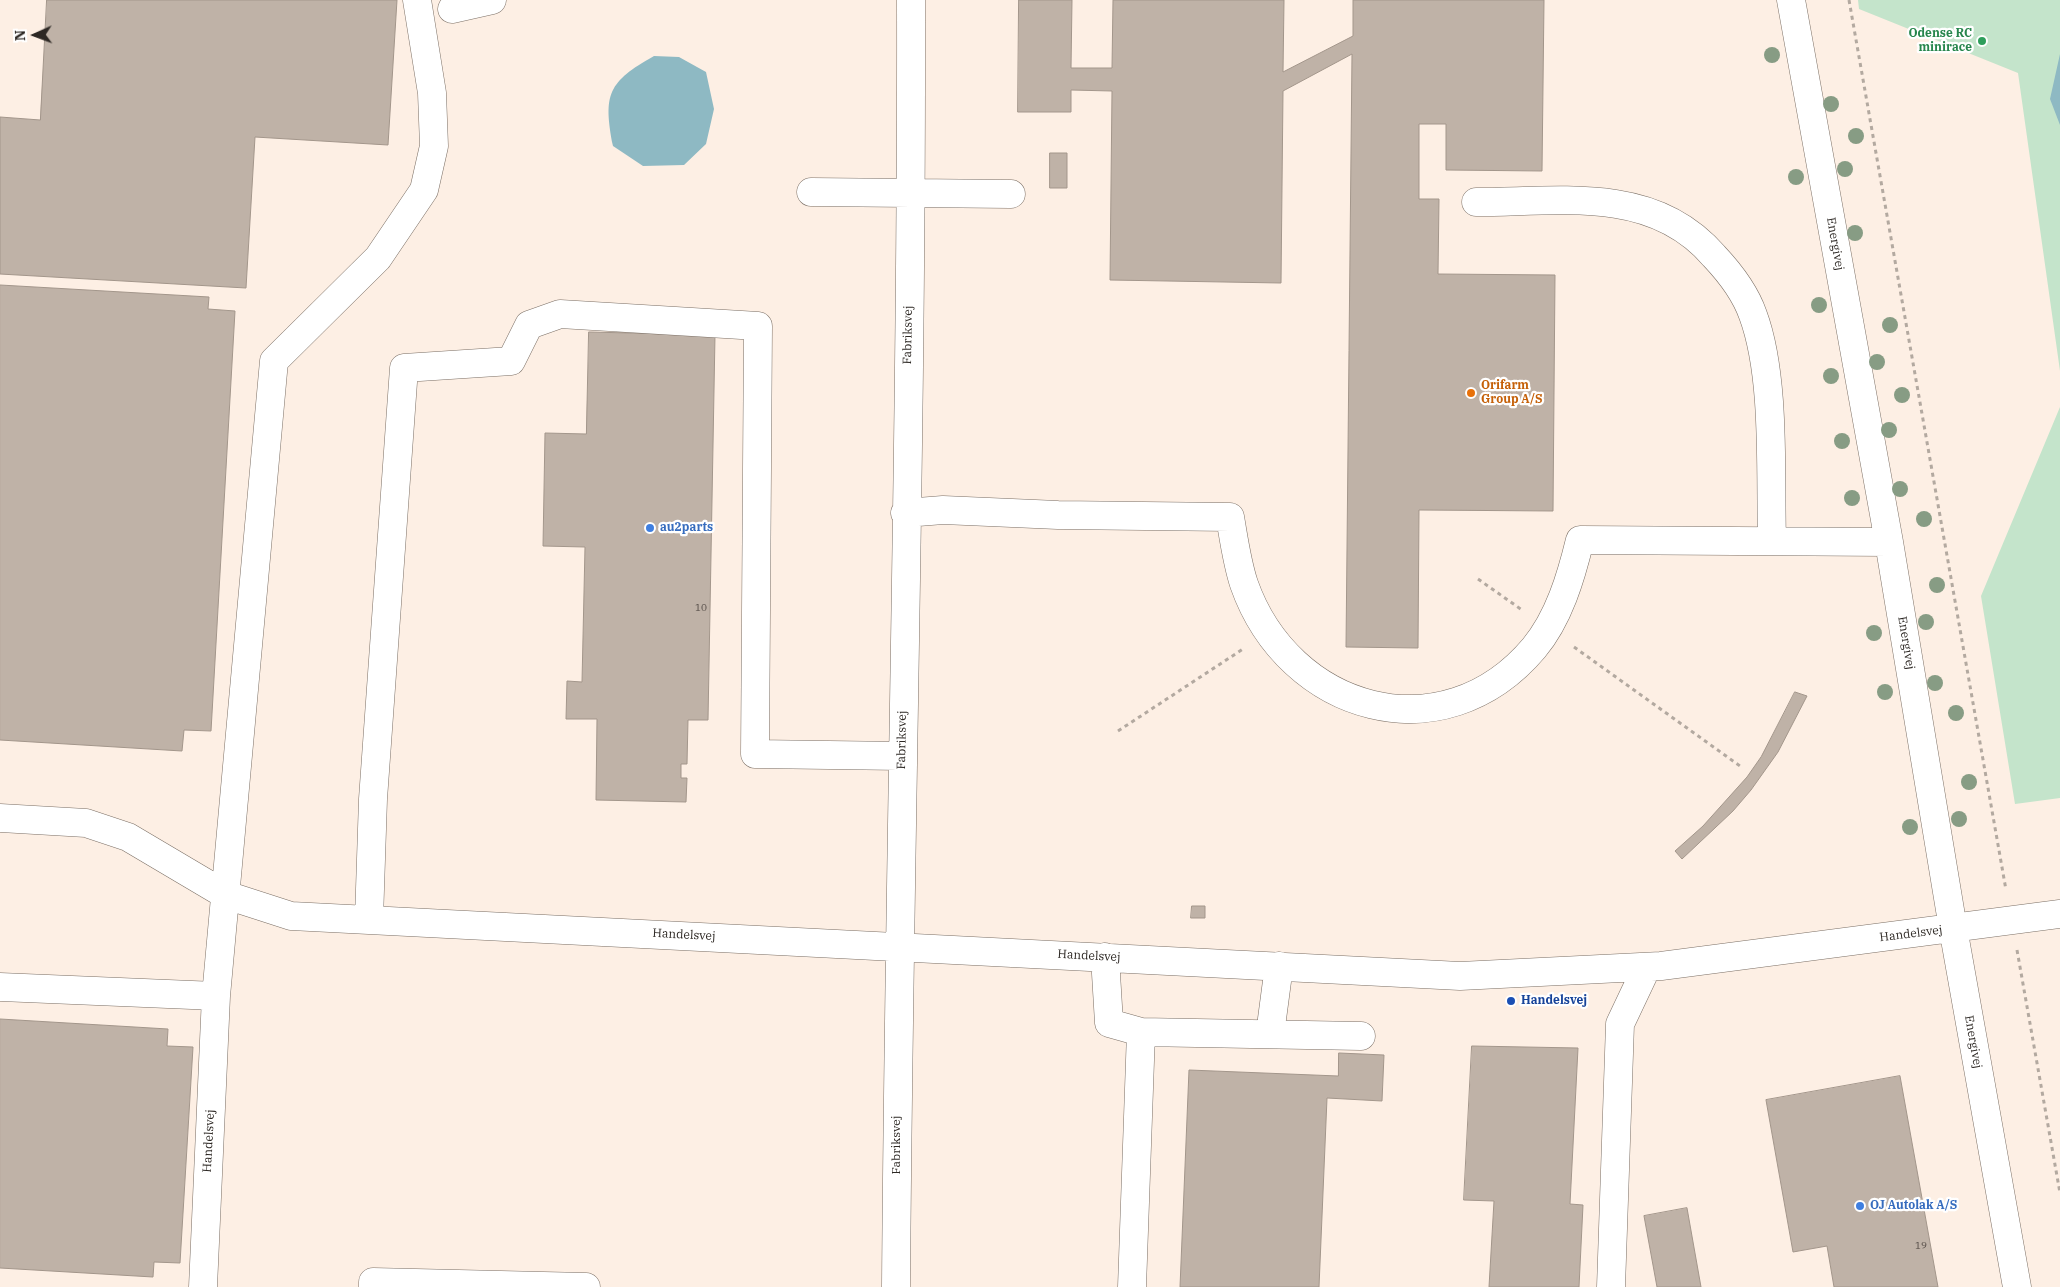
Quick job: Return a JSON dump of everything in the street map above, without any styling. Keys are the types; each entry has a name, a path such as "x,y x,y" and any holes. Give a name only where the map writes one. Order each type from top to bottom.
{"street":[{"path":"226,895 274,362 378,258 424,190 434,146 433,102 417,0"},
{"path":"452,9 492,0"},
{"name":"Fabriksvej","path":"896,1287 912,0"},
{"name":"Energivej","path":"1791,0 1889,542 1953,928 2017,1287"},
{"path":"811,192 1011,194"},
{"path":"1476,202 1592,202 1616,204 1659,214 1700,240 1734,277 1753,315 1764,355 1768,402 1772,541"},
{"path":"369,919 374,790 404,368 511,361 529,325 560,314 758,326 755,754 902,756"},
{"path":"905,513 943,510 1058,515 1230,518 1244,585 1269,632 1285,652 1308,674 1332,690 1362,703 1398,710 1449,703 1478,693 1504,678 1521,662 1548,628 1573,570 1580,540 1889,542"},
{"name":"Handelsvej","path":"0,818 86,823 128,837 226,895 291,916 1460,976 1647,967 2060,914"},
{"name":"Handelsvej","path":"203,1287 216,996 226,895"},
{"path":"1105,957 1109,1022 1141,1032 1361,1036"},
{"path":"1270,1034 1279,966"},
{"path":"1611,1287 1620,1024 1647,967"},
{"path":"0,987 216,996"},
{"path":"1132,1287 1141,1032"},
{"path":"373,1287 373,1282 586,1287"}],"path":[{"path":"1849,0 2060,1193"},
{"path":"1478,579 1740,766"},
{"path":"1118,731 1269,632"}],"green space":[{"path":"1858,0 2060,0 2060,371 2018,73 1859,9"},
{"path":"2060,407 2060,798 2015,804 1981,596"}],"water":[{"path":"2060,54 2060,125 2050,99"},
{"path":"654,56 679,57 706,72 714,109 706,144 684,165 643,166 613,146 609,114 609,102 612,91 627,74"}],"building":[{"path":"47,0 397,0 388,145 255,137 246,288 0,274 0,117 40,120"},
{"path":"1019,0 1072,0 1071,68 1112,68 1113,0 1284,0 1283,72 1353,36 1353,0 1544,0 1542,171 1446,170 1446,124 1419,124 1419,199 1439,199 1438,274 1555,275 1553,511 1419,510 1418,648 1346,647 1352,54 1283,91 1281,283 1110,280 1112,91 1071,90 1071,112 1018,112"},
{"path":"1050,153 1067,153 1067,188 1050,188"},
{"path":"0,285 209,297 208,309 235,311 211,731 184,730 182,751 0,740"},
{"path":"589,332 715,335 708,720 688,720 687,764 681,764 681,778 687,778 686,802 596,800 597,719 566,719 567,681 582,682 585,547 543,546 545,433 586,434"},
{"path":"1795,692 1807,696 1778,752 1751,790 1733,811 1682,859 1675,851 1703,826 1747,777 1761,757"},
{"path":"1192,906 1205,906 1205,918 1191,918"},
{"path":"0,1019 168,1029 167,1046 193,1047 180,1263 154,1262 153,1277 0,1268"},
{"path":"1472,1046 1578,1048 1570,1204 1583,1205 1579,1287 1489,1287 1494,1201 1464,1200"},
{"path":"1339,1053 1384,1055 1382,1101 1327,1098 1319,1287 1180,1287 1189,1070 1338,1076"},
{"path":"1900,1076 1938,1287 1834,1287 1827,1246 1793,1252 1766,1100"},
{"path":"1687,1208 1701,1287 1657,1287 1644,1216"}],"place":[{"name":"Odense RC minirace","path":"1982,41"},
{"name":"Orifarm Group A/S","path":"1471,393"},
{"name":"au2parts","path":"650,528"},
{"name":"Handelsvej","path":"1511,1001"},
{"name":"OJ Autolak A/S","path":"1860,1206"}]}
